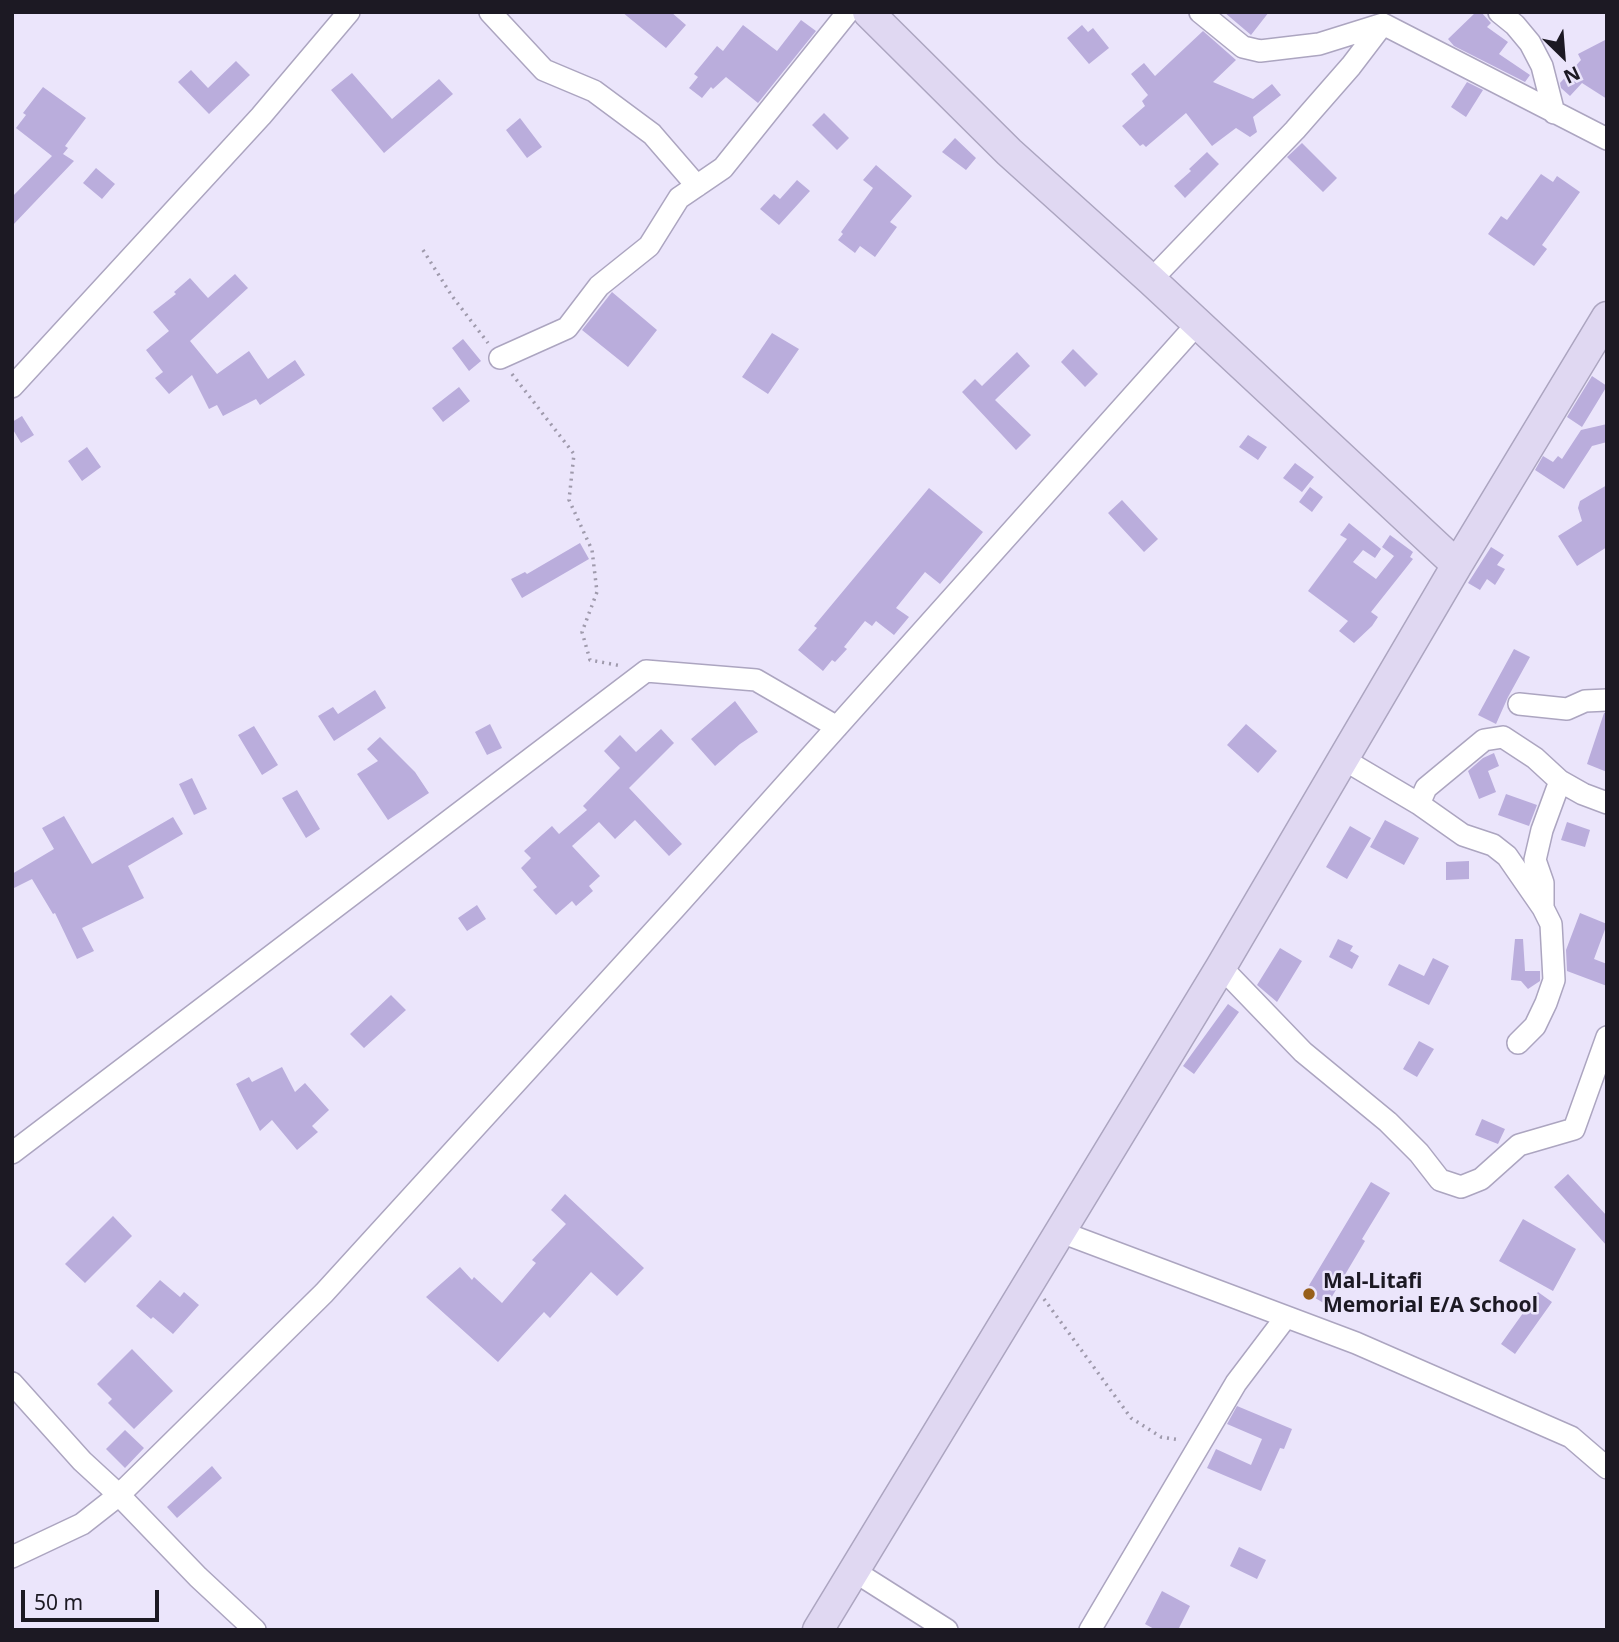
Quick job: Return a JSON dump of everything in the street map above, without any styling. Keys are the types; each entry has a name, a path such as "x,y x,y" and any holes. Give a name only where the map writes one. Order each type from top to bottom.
{"main road":[{"path":"868,12 1009,152 1198,323 1457,565"},
{"path":"818,1630 1222,967 1457,565 1607,317"}],"street":[{"path":"12,387 261,117 349,12"},
{"path":"490,12 544,70 594,91 652,134 697,186"},
{"path":"500,358 567,328 599,286 649,246 679,198 723,168 848,12"},
{"path":"1200,12 1243,47 1260,51 1319,44 1383,24 1607,139"},
{"path":"1499,12 1530,43 1542,66 1554,113"},
{"path":"1151,280 1295,130 1383,24"},
{"path":"12,1557 82,1524 119,1496 324,1293 837,727 1198,323"},
{"path":"12,1153 646,671 756,680 837,727"},
{"path":"1519,704 1567,709 1585,701 1607,700"},
{"path":"1419,804 1426,788 1484,740 1503,737 1535,758 1560,781 1607,803"},
{"path":"1343,759 1419,804 1463,835 1493,845 1507,856 1543,908 1551,924 1554,980 1535,1026 1518,1043"},
{"path":"1543,908 1543,883 1535,860 1542,830 1560,781"},
{"path":"1222,967 1303,1052 1388,1122 1419,1153 1440,1180 1461,1187 1481,1179 1520,1145 1574,1129 1607,1037"},
{"path":"1061,1232 1356,1343 1571,1437 1603,1464"},
{"path":"1090,1630 1236,1383 1286,1317"},
{"path":"12,1383 82,1461 255,1630"},
{"path":"855,1571 947,1630"}],"path":[{"path":"423,250 452,296 574,454 569,500 592,550 597,592 582,632 590,660 646,671"},
{"path":"1031,1282 1132,1418 1161,1437 1200,1442"}],"building":[{"path":"622,12 671,12 686,25 666,48"},
{"path":"1224,12 1269,12 1251,35"},
{"path":"1476,12 1481,12 1491,23 1487,27 1508,42 1499,54 1530,75 1525,82 1454,46 1448,39"},
{"path":"801,20 816,31 758,103 726,77 713,89 711,87 702,98 689,88 698,77 694,74 717,46 723,51 743,25 777,51"},
{"path":"1082,25 1088,32 1093,28 1109,48 1089,64 1067,38"},
{"path":"1203,31 1236,60 1213,82 1253,99 1272,84 1281,95 1253,117 1257,132 1250,137 1236,128 1212,146 1186,113 1146,147 1143,144 1140,146 1122,126 1145,106 1142,101 1148,95 1131,74 1144,63 1155,76"},
{"path":"1607,39 1607,99 1582,83 1570,96 1561,88 1560,83 1581,60 1578,54"},
{"path":"236,61 250,75 209,114 178,82 191,70 208,88"},
{"path":"352,73 392,119 439,79 453,94 384,153 331,90"},
{"path":"1467,82 1483,90 1466,117 1451,107"},
{"path":"43,87 86,118 65,146 68,148 63,154 74,161 12,226 12,197 52,156 16,128 26,115 23,113"},
{"path":"824,113 849,138 837,150 812,125"},
{"path":"520,118 542,147 527,158 506,130"},
{"path":"955,138 976,158 966,170 942,152"},
{"path":"1302,143 1337,178 1323,192 1287,157"},
{"path":"1207,152 1219,164 1185,198 1174,186"},
{"path":"876,165 912,196 890,222 897,227 875,257 860,246 855,253 838,240 873,188 863,180"},
{"path":"96,168 115,184 102,199 83,183"},
{"path":"1541,174 1553,182 1557,176 1580,192 1542,245 1547,249 1534,266 1488,234 1501,216 1507,220"},
{"path":"797,180 810,191 779,225 760,209 774,194 780,199"},
{"path":"235,274 248,288 190,341 217,374 249,351 268,379 295,360 305,375 260,405 256,399 223,416 217,405 209,409 192,375 169,394 155,378 163,372 146,350 169,331 153,312 176,294 174,292 190,278 208,298"},
{"path":"612,292 657,330 628,367 582,330"},
{"path":"772,333 799,349 768,394 742,377"},
{"path":"463,339 481,361 469,371 452,348"},
{"path":"1073,349 1098,374 1085,387 1061,362"},
{"path":"1017,352 1030,366 995,400 1031,435 1016,450 962,392 975,379 982,386"},
{"path":"1592,376 1607,386 1582,427 1567,417"},
{"path":"459,387 470,401 443,422 432,408"},
{"path":"22,416 34,435 21,443 12,428 12,422"},
{"path":"1607,424 1607,442 1592,446 1564,489 1535,470 1543,456 1553,462 1558,456 1562,459 1581,430"},
{"path":"1248,435 1267,447 1258,460 1239,447"},
{"path":"87,447 101,467 82,481 68,461"},
{"path":"1295,463 1314,477 1302,492 1283,478"},
{"path":"1607,485 1607,547 1577,566 1558,536 1582,521 1578,508 1580,501"},
{"path":"1310,487 1323,497 1312,512 1299,502"},
{"path":"929,488 983,532 940,584 925,572 896,608 909,617 894,635 876,621 872,626 865,621 844,647 847,649 823,671 798,650 817,628 814,626"},
{"path":"1122,500 1158,539 1144,552 1108,513"},
{"path":"1349,523 1381,549 1375,558 1363,550 1353,562 1376,579 1394,556 1382,547 1390,535 1413,552 1410,557 1413,559 1371,612 1378,617 1354,643 1339,631 1348,621 1308,591 1347,539 1340,535"},
{"path":"580,543 589,559 522,598 511,579 525,572 527,574"},
{"path":"1491,547 1504,555 1497,565 1505,569 1495,585 1487,579 1480,590 1468,583"},
{"path":"1514,649 1530,657 1496,724 1478,715"},
{"path":"375,690 386,708 334,741 318,716 333,707 338,714"},
{"path":"735,701 758,732 715,766 691,739"},
{"path":"1604,713 1607,713 1607,772 1587,764"},
{"path":"490,724 502,748 487,755 475,732"},
{"path":"1246,724 1277,751 1258,773 1227,745"},
{"path":"254,726 278,765 262,775 238,735"},
{"path":"661,729 674,743 629,788 682,844 669,856 635,820 615,839 599,822 572,846 600,876 589,886 593,891 576,906 572,901 556,915 533,890 537,887 521,868 531,858 524,851 552,826 559,834 587,810 583,806 620,768 604,751 620,735 636,752"},
{"path":"380,737 415,772 429,793 388,820 357,774 378,761 367,749"},
{"path":"1494,753 1499,766 1488,771 1496,792 1479,799 1468,771 1483,758"},
{"path":"192,778 207,809 194,815 179,784"},
{"path":"297,790 320,829 306,838 282,798"},
{"path":"1506,794 1537,805 1529,826 1498,815"},
{"path":"64,816 92,864 173,817 183,834 128,866 144,898 82,928 94,951 77,959 55,913 53,914 32,879 12,889 12,874 54,849 42,828"},
{"path":"1385,820 1419,838 1404,865 1370,847"},
{"path":"1567,822 1590,830 1585,847 1561,840"},
{"path":"1350,826 1371,838 1347,879 1326,867"},
{"path":"1469,861 1469,879 1446,880 1446,862"},
{"path":"477,905 486,919 467,931 458,918"},
{"path":"1580,913 1607,924 1594,959 1607,964 1607,986 1567,971 1566,950"},
{"path":"1338,939 1353,946 1350,951 1359,956 1352,969 1329,957"},
{"path":"1515,939 1523,939 1525,971 1540,971 1540,981 1528,989 1521,981 1511,980"},
{"path":"1280,948 1302,961 1277,1002 1257,985"},
{"path":"1433,958 1449,966 1429,1005 1388,985 1399,964 1424,976"},
{"path":"391,995 406,1010 364,1048 350,1034"},
{"path":"1228,1004 1239,1012 1194,1074 1183,1066"},
{"path":"1419,1041 1434,1049 1417,1077 1403,1069"},
{"path":"282,1067 295,1092 305,1083 329,1110 312,1126 318,1132 297,1150 272,1120 260,1131 236,1084 249,1077 252,1082"},
{"path":"1482,1119 1505,1129 1498,1144 1475,1135"},
{"path":"1568,1174 1607,1216 1607,1246 1554,1187"},
{"path":"1371,1182 1390,1193 1327,1305 1305,1292"},
{"path":"565,1194 644,1268 617,1296 591,1272 550,1318 544,1312 498,1362 426,1297 460,1267 502,1303 536,1263 532,1260 566,1224 551,1210"},
{"path":"113,1216 132,1236 85,1283 65,1264"},
{"path":"1523,1219 1576,1249 1553,1291 1499,1261"},
{"path":"160,1280 180,1297 184,1292 199,1305 173,1334 136,1306"},
{"path":"1538,1292 1552,1302 1515,1354 1501,1344"},
{"path":"132,1349 173,1391 134,1429 108,1403 112,1399 97,1384"},
{"path":"1237,1406 1292,1429 1284,1449 1280,1448 1261,1491 1207,1468 1216,1449 1251,1465 1262,1439 1227,1424"},
{"path":"125,1430 144,1448 125,1468 106,1449"},
{"path":"212,1466 222,1478 177,1518 167,1507"},
{"path":"1239,1547 1266,1560 1257,1579 1230,1566"},
{"path":"1162,1591 1190,1606 1178,1630 1156,1630 1145,1624"}],"place":[{"name":"Mal-Litafi Memorial E/A School","path":"1309,1294"}]}
